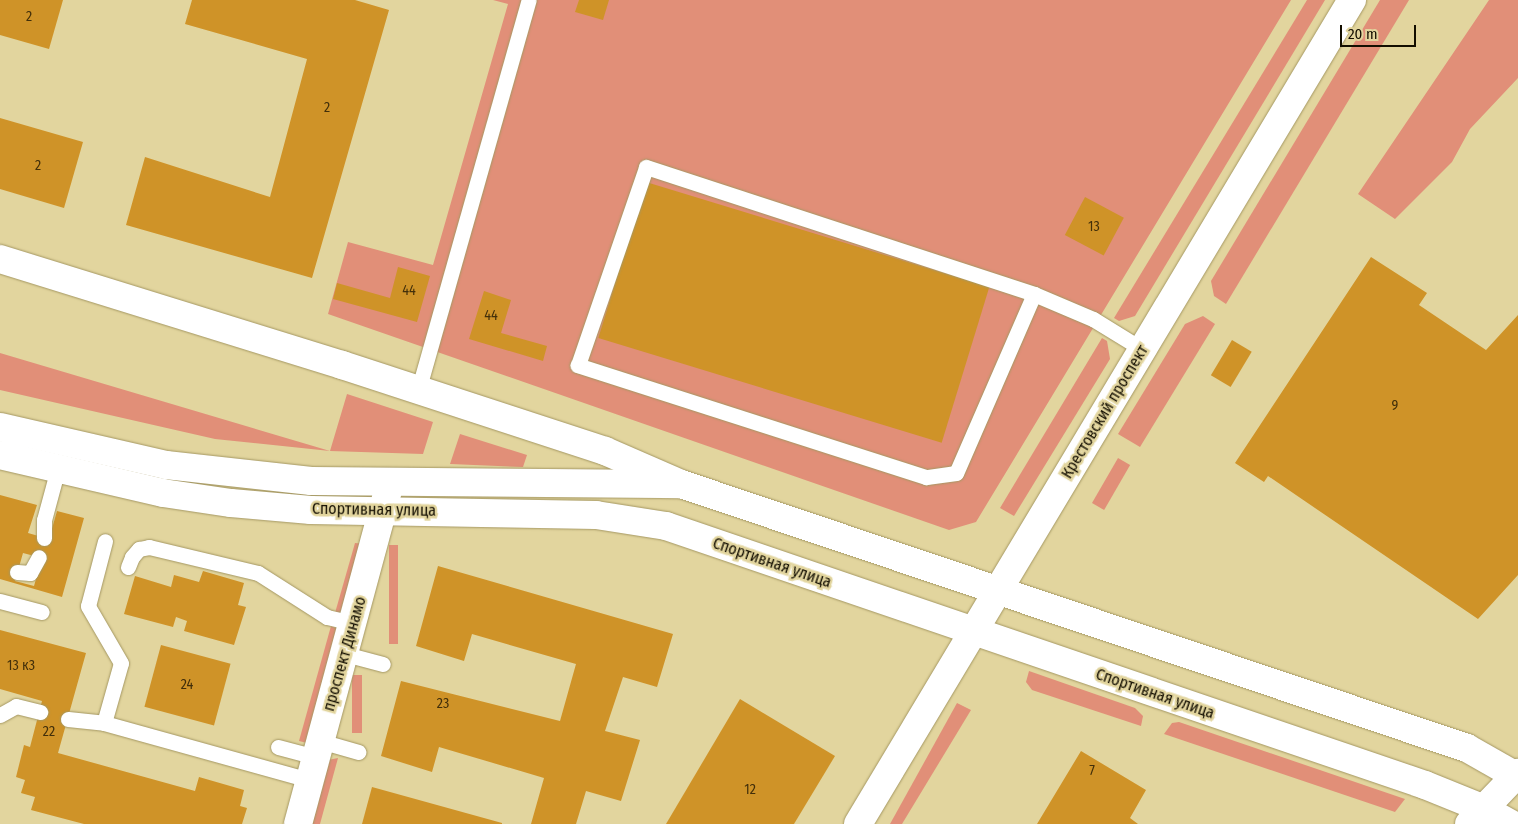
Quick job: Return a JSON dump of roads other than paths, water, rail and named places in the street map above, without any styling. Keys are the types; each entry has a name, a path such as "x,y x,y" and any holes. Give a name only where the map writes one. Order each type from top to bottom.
{"street":[{"name":"Крестовский проспект","path":"858,824 1352,0"},
{"name":"Спортивная улица","path":"0,260 605,451 681,484 1467,748 1517,775"},
{"name":"Спортивная улица","path":"0,427 166,465 311,481 681,484"},
{"name":"Спортивная улица","path":"0,454 163,493 230,503 384,511 596,515 666,526 972,633 1425,785 1477,816 1511,824"},
{"name":"проспект Динамо","path":"298,824 354,623 390,483"},
{"path":"1477,816 1517,775"}],"lane":[{"path":"418,391 529,0"},
{"path":"1034,294 956,473 926,477 578,365 646,168 1034,294 1093,320 1142,349"},
{"path":"44,538 44,520 58,468"},
{"path":"104,723 121,663 88,606 105,541"},
{"path":"128,567 132,557 139,549 149,547 258,573 327,617 354,623"},
{"path":"17,572 30,573 39,557"},
{"path":"0,601 42,612"},
{"path":"345,654 383,664"},
{"path":"0,715 16,706 40,712"},
{"path":"68,719 104,723 315,760 358,752"},
{"path":"278,746 315,760"}]}
